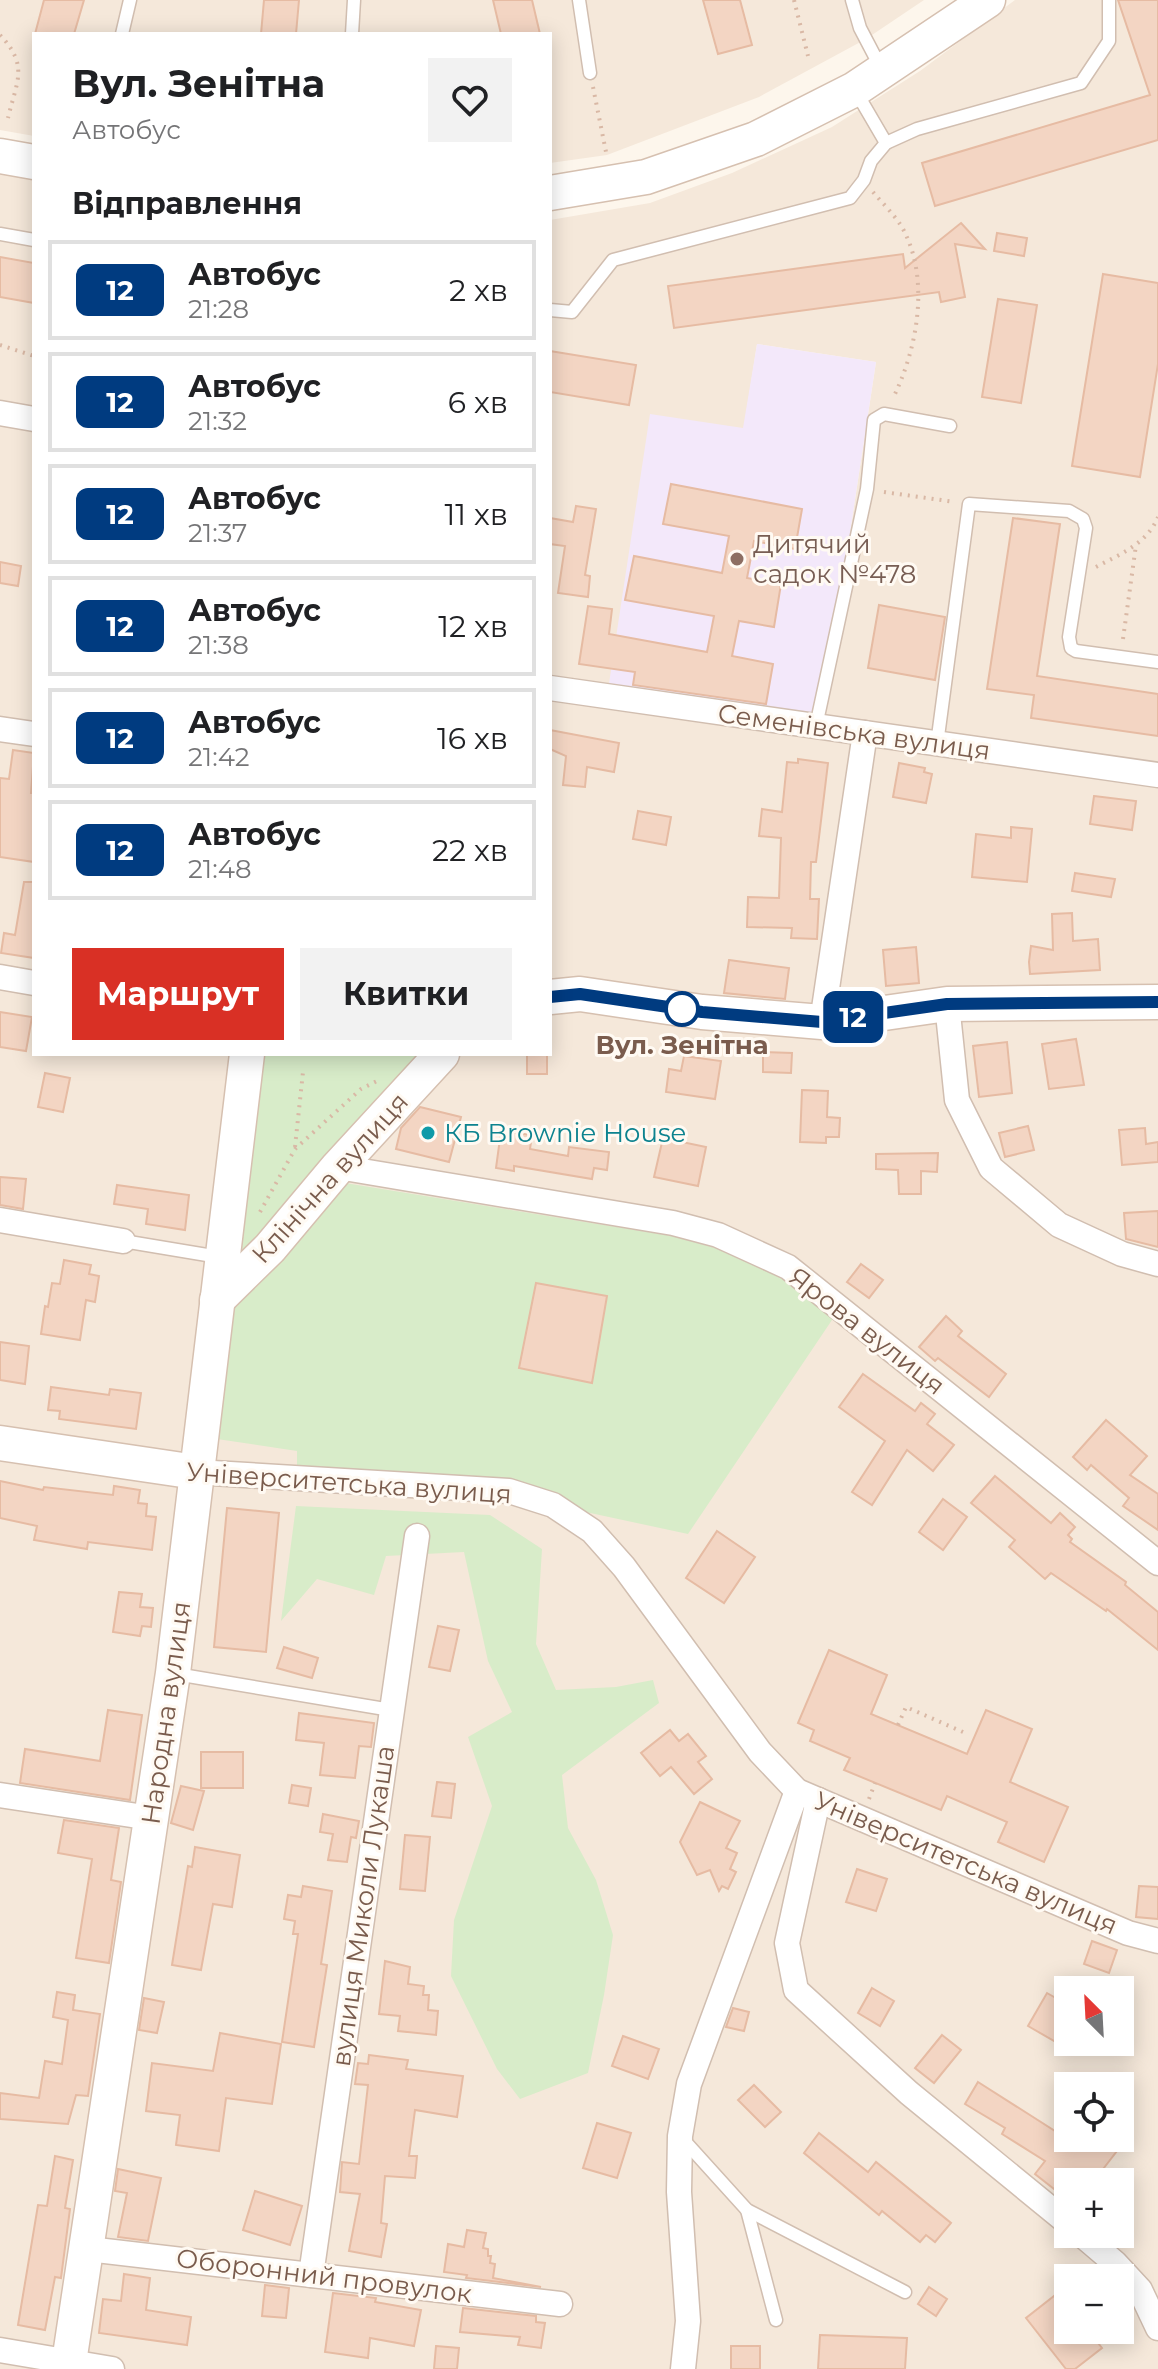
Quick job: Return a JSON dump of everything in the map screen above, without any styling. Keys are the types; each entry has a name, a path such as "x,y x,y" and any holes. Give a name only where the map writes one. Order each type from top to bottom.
{"street":[{"path":"552,193 612,184 694,162 756,139 868,80 988,0"},
{"path":"0,156 32,162"},
{"path":"0,413 32,419"},
{"name":"Семенівська вулиця","path":"552,688 1158,775"},
{"path":"0,729 32,734"},
{"path":"822,1022 865,733"},
{"path":"0,977 32,983"},
{"path":"552,997 580,994 702,1012 822,1022 947,1004 1158,1002"},
{"path":"947,1004 957,1100 991,1168 1059,1225 1122,1254 1158,1264"},
{"name":"Народна вулиця","path":"70,2365 173,1673 247,1056"},
{"name":"Клінічна вулиця","path":"217,1300 270,1248 338,1167 440,1056"},
{"name":"Ярова вулиця","path":"338,1167 673,1223 718,1235 788,1267 1158,1563"},
{"path":"0,1220 123,1241"},
{"name":"Університетська вулиця","path":"0,1443 196,1472 509,1491 553,1505 592,1531 624,1567 760,1752 808,1795 1128,1933 1158,1941"},
{"name":"вулиця Миколи Лукаша","path":"311,2275 417,1536"},
{"path":"0,1795 151,1818"},
{"path":"683,2369 688,2321 679,2192 680,2136 689,2084 808,1795"},
{"path":"808,1795 787,1943 796,1990 909,2093 1054,2212"},
{"path":"1097,2248 1140,2290 1158,2328"},
{"name":"Оборонний провулок","path":"88,2249 560,2304"},
{"path":"0,2350 70,2365 112,2369"}],"lane":[{"path":"122,32 130,0"},
{"path":"352,32 354,0"},
{"path":"579,0 590,73"},
{"path":"852,0 868,80 886,143"},
{"path":"552,310 572,312 613,260 850,198 864,180 871,161 886,143 917,129 1081,83 1109,41 1109,0"},
{"path":"0,234 32,240"},
{"path":"816,726 867,489 874,420 884,414 950,426"},
{"path":"937,744 969,504 1069,511 1079,517 1086,528 1069,642 1071,648 1158,662"},
{"path":"123,1241 222,1257"},
{"path":"173,1673 391,1710"},
{"path":"680,2136 747,2210 905,2292"},
{"path":"747,2210 776,2320"}],"path":[{"path":"794,0 808,56"},
{"path":"0,35 15,51 20,69 8,118"},
{"path":"590,73 612,184"},
{"path":"864,180 903,228 912,250 919,303 903,377 884,414"},
{"path":"0,345 32,355"},
{"path":"867,489 969,504"},
{"path":"1079,576 1136,545 1154,527 1158,517"},
{"path":"1120,657 1136,545"},
{"path":"295,1149 303,1072"},
{"path":"254,1224 295,1149 361,1089 388,1075"},
{"path":"898,1725 906,1707 963,1732"}],"shaded area":[{"path":"0,0 924,0 866,39 759,97 607,155 552,163 552,32 32,32 32,136 0,130"},
{"path":"1015,0 1158,0 1158,770 821,723 876,362 757,344 744,428 608,690 552,682 552,220 650,203 732,173 832,127 920,71"},
{"path":"0,171 32,176 32,412 0,406"},
{"name":"Дитячий садок №478","path":"757,344 876,362 821,723 608,690 650,414 743,428"},
{"path":"0,423 32,429 32,1056 552,1056 552,695 1158,782 1158,2369 0,2369"}],"green space":[{"path":"247,1056 423,1056 217,1300"},
{"path":"345,1183 672,1236 715,1248 786,1280 834,1317 688,1534 553,1505 297,1479 297,1451 217,1439 232,1306"},
{"path":"296,1506 490,1515 542,1549 536,1644 556,1690 616,1687 653,1680 659,1703 562,1775 568,1828 596,1880 613,1935 588,2073 520,2099 497,2069 451,1976 454,1920 492,1806 468,1737 512,1712 488,1661 464,1552 386,1556 374,1595 317,1579 281,1621"}],"building":[{"path":"44,0 84,0 75,32 36,32"},
{"path":"264,0 299,0 296,32 261,32"},
{"path":"493,0 532,0 540,32 501,32"},
{"path":"703,0 740,0 752,45 718,54"},
{"path":"1118,0 1158,0 1158,140 935,206 922,163 1150,95"},
{"path":"961,223 985,249 955,244 965,297 941,302 939,292 674,328 668,286 903,254 905,268"},
{"path":"997,233 1027,238 1024,256 994,251"},
{"path":"0,257 32,263 32,303 0,297"},
{"path":"1103,274 1158,283 1158,364 1140,477 1072,466"},
{"path":"998,299 1037,305 1021,403 982,397"},
{"path":"552,351 636,365 629,405 552,392"},
{"path":"671,484 802,509 795,549 754,541 747,578 781,584 774,627 739,621 732,656 773,664 766,704 633,685 635,672 579,664 588,606 612,609 609,634 707,652 714,616 625,600 634,556 722,573 729,536 663,524"},
{"path":"576,506 596,509 585,575 590,576 588,597 558,593 565,546 552,544 552,518 573,522"},
{"path":"1013,518 1060,524 1037,676 1158,694 1158,736 1031,718 1034,695 987,689"},
{"path":"0,562 21,566 18,586 0,583"},
{"path":"879,605 945,617 935,680 868,668"},
{"path":"552,730 619,743 614,772 587,767 585,787 563,785 566,756 552,750"},
{"path":"13,750 32,753 32,862 0,857 0,778 9,779"},
{"path":"798,759 828,763 816,862 811,862 810,899 819,899 817,939 791,938 792,928 747,927 748,897 779,898 781,838 759,836 762,809 782,812 787,762 798,763"},
{"path":"899,763 925,768 924,772 932,774 926,803 893,797"},
{"path":"1094,796 1136,801 1132,830 1090,824"},
{"path":"638,811 671,817 666,845 633,839"},
{"path":"1011,827 1032,829 1027,882 972,877 976,834 1011,838"},
{"path":"1075,873 1115,879 1111,897 1072,891"},
{"path":"24,882 32,882 32,958 1,953 4,933 15,935"},
{"path":"1072,913 1073,941 1098,939 1100,970 1030,974 1031,946 1053,950 1052,914"},
{"path":"916,947 919,983 886,986 883,950"},
{"path":"729,960 789,968 785,999 724,993"},
{"path":"0,1012 32,1017 26,1051 0,1047"},
{"path":"1076,1039 1084,1085 1049,1089 1042,1044"},
{"path":"1007,1042 1012,1093 979,1097 973,1046"},
{"path":"763,1052 792,1053 791,1073 763,1072"},
{"path":"527,1056 547,1056 547,1074 527,1074"},
{"path":"684,1056 721,1061 715,1099 666,1092 669,1069 681,1071"},
{"path":"45,1073 70,1078 63,1112 38,1107"},
{"path":"802,1090 828,1091 827,1117 840,1118 839,1137 826,1137 826,1143 800,1142"},
{"name":"КБ Brownie House","path":"420,1107 461,1117 449,1162 396,1149 401,1128"},
{"path":"1028,1126 1034,1150 1005,1157 999,1133"},
{"path":"1145,1128 1146,1144 1158,1142 1158,1162 1122,1165 1119,1130"},
{"path":"501,1131 532,1135 530,1149 568,1156 569,1147 609,1152 607,1170 594,1168 592,1179 514,1166 514,1171 496,1168"},
{"path":"663,1138 706,1147 698,1186 654,1177"},
{"path":"938,1153 937,1172 921,1171 921,1194 899,1194 898,1170 876,1169 876,1154"},
{"path":"0,1177 26,1179 23,1209 0,1205"},
{"path":"117,1185 189,1195 185,1230 146,1224 148,1209 114,1204"},
{"path":"1158,1211 1158,1247 1126,1239 1124,1213"},
{"path":"64,1260 91,1265 89,1274 99,1276 95,1302 86,1300 80,1340 41,1334 52,1283 60,1284"},
{"path":"861,1264 883,1280 869,1298 847,1282"},
{"path":"536,1283 607,1296 592,1383 519,1368"},
{"path":"946,1316 962,1331 958,1336 1006,1374 989,1397 919,1347"},
{"path":"0,1342 29,1346 25,1384 0,1380"},
{"path":"863,1374 915,1411 921,1403 935,1414 927,1424 954,1445 933,1471 907,1450 872,1505 852,1492 885,1441 839,1407"},
{"path":"51,1387 109,1395 110,1389 141,1393 136,1429 59,1419 60,1411 48,1410"},
{"path":"1106,1420 1147,1456 1130,1475 1158,1494 1158,1530 1123,1506 1129,1498 1091,1465 1087,1470 1073,1457"},
{"path":"995,1476 1051,1523 1060,1513 1075,1527 1068,1535 1072,1539 1070,1542 1126,1582 1125,1585 1158,1612 1158,1650 1107,1609 1051,1573 1045,1579 1009,1547 1015,1540 971,1503"},
{"path":"0,1481 43,1490 44,1487 113,1495 114,1486 140,1490 138,1503 147,1504 146,1516 156,1517 152,1550 88,1542 87,1549 34,1540 37,1526 0,1518"},
{"path":"943,1499 967,1517 943,1550 919,1532"},
{"path":"227,1508 279,1513 266,1652 214,1647"},
{"path":"717,1531 755,1557 724,1603 686,1578"},
{"path":"119,1592 142,1594 140,1607 153,1608 151,1627 142,1626 140,1636 113,1632"},
{"path":"438,1626 459,1630 450,1671 429,1667"},
{"path":"284,1647 318,1658 312,1678 277,1668"},
{"path":"829,1650 887,1675 871,1714 967,1754 986,1710 1032,1729 1010,1782 1068,1807 1044,1862 998,1842 1007,1822 947,1796 941,1810 844,1770 850,1758 810,1741 814,1730 798,1723"},
{"path":"108,1710 142,1715 130,1800 20,1783 25,1749 100,1761"},
{"path":"299,1713 374,1723 371,1747 359,1746 355,1778 320,1775 324,1743 296,1740"},
{"path":"670,1730 679,1741 688,1734 706,1756 698,1762 712,1779 694,1794 671,1767 660,1776 641,1753"},
{"path":"201,1752 243,1752 243,1788 201,1788"},
{"path":"437,1782 455,1784 451,1818 432,1816"},
{"path":"292,1785 311,1788 308,1806 289,1803"},
{"path":"181,1786 204,1791 193,1830 171,1823"},
{"path":"700,1802 740,1821 726,1848 737,1853 730,1869 736,1872 728,1889 722,1886 719,1891 710,1870 697,1875 680,1842"},
{"path":"323,1814 359,1821 356,1838 351,1837 347,1862 328,1860 333,1834 320,1832"},
{"path":"64,1820 119,1828 111,1880 121,1882 109,1963 76,1958 92,1859 58,1853"},
{"path":"405,1835 430,1837 425,1891 400,1889"},
{"path":"195,1847 240,1855 232,1907 213,1904 201,1970 172,1965 188,1866 192,1867"},
{"path":"857,1869 887,1879 876,1911 846,1902"},
{"path":"303,1886 332,1891 321,1964 327,1965 314,2047 282,2042 298,1934 293,1934 295,1921 284,1919 288,1895 301,1897"},
{"path":"1139,1886 1158,1887 1158,1919 1136,1917"},
{"path":"1092,1941 1117,1950 1109,1973 1084,1964"},
{"path":"385,1961 410,1967 408,1984 424,1986 423,1995 429,1995 428,2010 438,2011 436,2035 398,2031 400,2016 379,2014"},
{"path":"872,1988 894,2001 880,2026 858,2013"},
{"path":"57,1992 75,1995 73,2010 100,2014 88,2096 76,2095 68,2124 0,2119 0,2093 39,2098 45,2061 62,2064 68,2020 53,2017"},
{"path":"1047,1993 1054,1997 1054,2041 1028,2026"},
{"path":"144,1998 164,2002 157,2033 139,2030"},
{"path":"733,2008 749,2012 744,2031 726,2027"},
{"path":"220,2033 281,2044 272,2104 226,2098 219,2151 176,2145 180,2115 146,2111 152,2063 213,2071"},
{"path":"942,2035 961,2050 934,2083 915,2068"},
{"path":"623,2036 659,2049 648,2079 612,2066"},
{"path":"369,2055 408,2060 406,2069 463,2076 457,2117 415,2110 409,2156 417,2156 415,2178 385,2176 381,2223 387,2224 381,2257 349,2251 360,2194 340,2192 342,2162 359,2164 368,2085 355,2084 358,2063 368,2064"},
{"path":"978,2082 1054,2130 1054,2152 1116,2152 1104,2168 1054,2168 1054,2189 1035,2174 1045,2161 1002,2134 1005,2128 965,2104"},
{"path":"754,2085 781,2112 765,2127 738,2100"},
{"path":"597,2123 631,2133 617,2178 583,2168"},
{"path":"819,2133 868,2172 876,2162 951,2223 935,2242 926,2235 920,2242 882,2211 879,2215 804,2153"},
{"path":"55,2156 73,2160 65,2208 70,2209 61,2278 55,2277 45,2330 18,2325 38,2205 47,2206"},
{"path":"118,2169 161,2178 148,2241 118,2237 127,2193 115,2191"},
{"path":"255,2191 302,2206 290,2245 243,2230"},
{"path":"467,2230 486,2233 483,2248 488,2249 490,2263 495,2264 493,2278 541,2287 466,2278 467,2275 444,2272 448,2244 464,2247"},
{"path":"124,2274 150,2278 146,2310 191,2317 187,2345 99,2333 103,2299 121,2301"},
{"path":"265,2285 289,2288 286,2318 262,2316"},
{"path":"929,2287 947,2299 936,2316 918,2304"},
{"path":"333,2293 376,2298 375,2302 421,2310 414,2346 370,2338 368,2358 325,2352"},
{"path":"1054,2296 1054,2344 1099,2344 1102,2348 1075,2369 1066,2369 1026,2318"},
{"path":"463,2308 536,2316 536,2322 545,2323 541,2348 518,2345 520,2337 460,2332"},
{"path":"820,2335 907,2338 905,2369 818,2369"},
{"path":"436,2346 459,2348 457,2369 434,2369"},
{"path":"731,2346 760,2346 760,2369 731,2369"}],"bus line":[{"name":"12","path":"552,997 580,994 702,1012 822,1022 947,1004 1158,1002"}],"place":[{"name":"Дитячий садок №478","path":"737,559"},
{"name":"Вул. Зенітна","path":"682,1009"},
{"name":"КБ Brownie House","path":"428,1133"}]}
